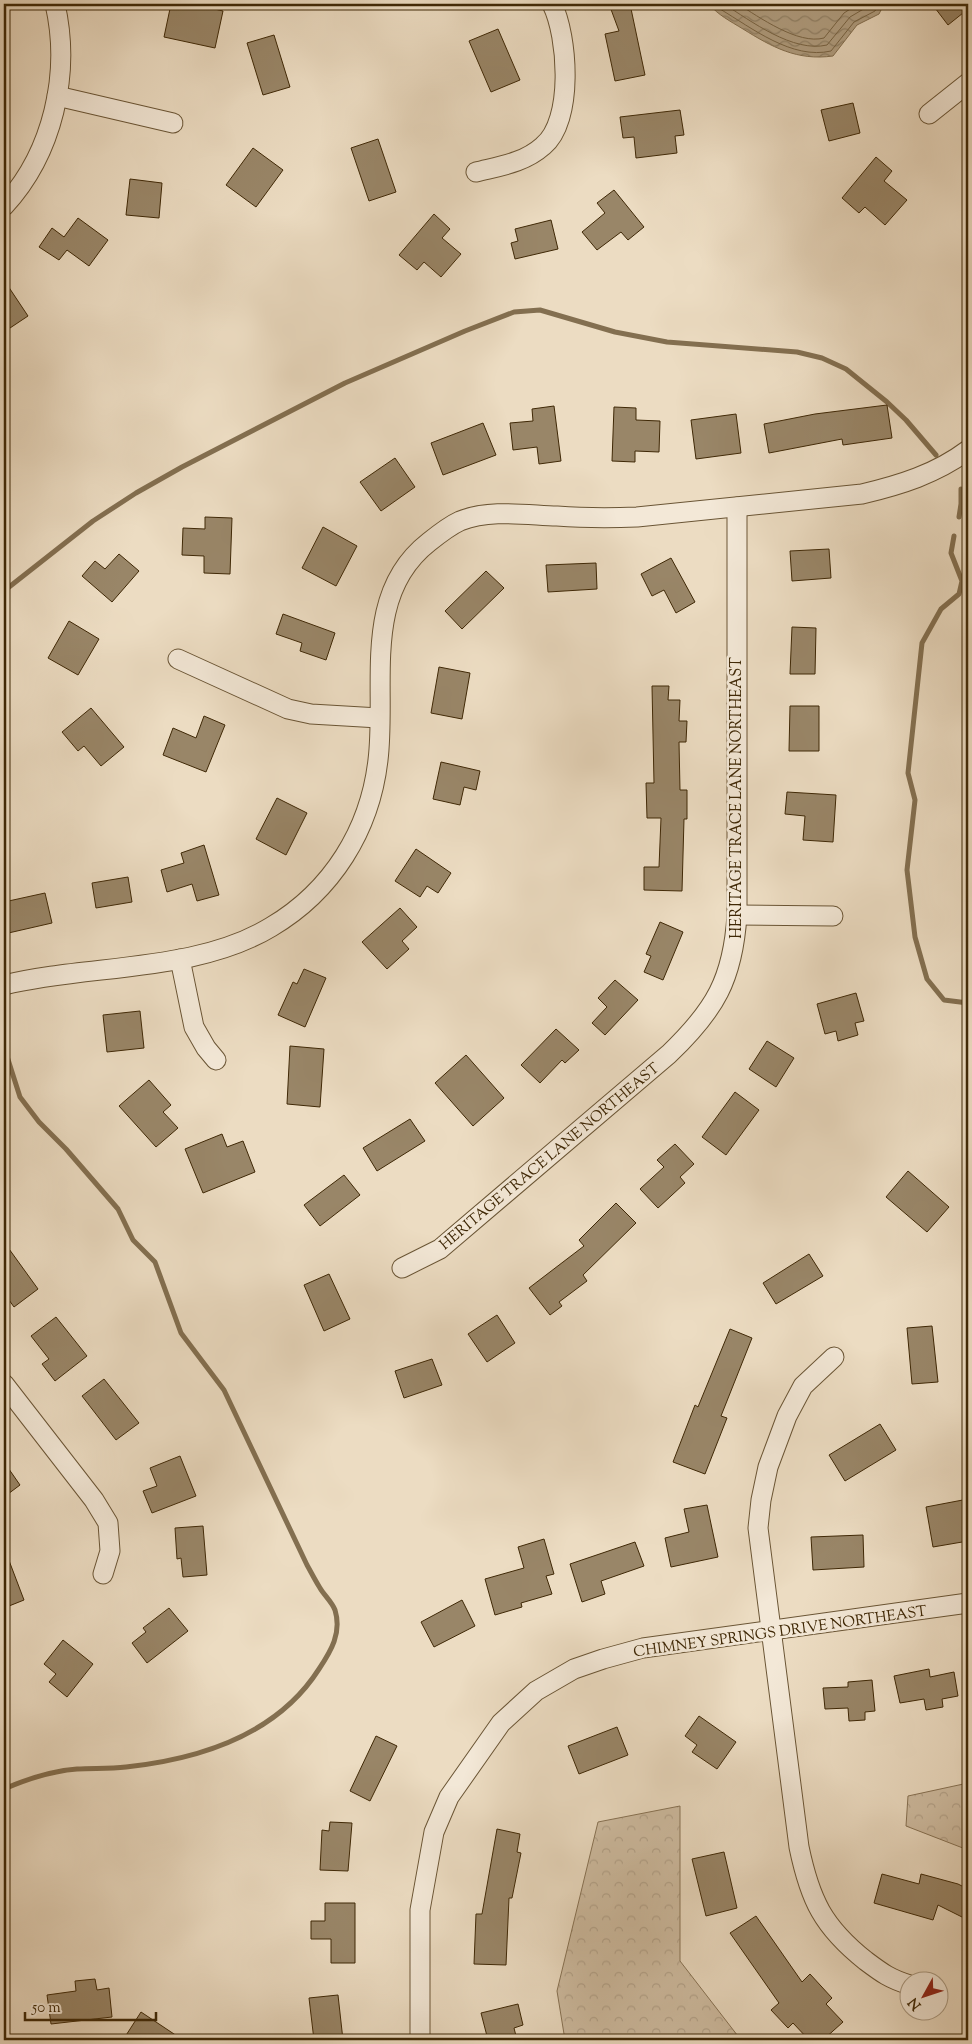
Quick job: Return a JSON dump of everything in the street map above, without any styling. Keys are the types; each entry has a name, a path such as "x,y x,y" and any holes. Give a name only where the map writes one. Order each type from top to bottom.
{"street":[{"path":"4,206 25,179 41,150 52,122 60,43 55,4"},
{"path":"476,172 527,158 546,145 559,123 566,65 561,26 552,4"},
{"path":"929,114 968,82"},
{"path":"56,96 173,123"},
{"path":"4,985 39,978 180,959 224,948 270,928 301,906 329,878 352,845 370,798 378,760 382,634 386,608 391,593 399,576 416,554 448,528 460,521 480,516 501,514 637,518 862,494 887,488 936,471 968,450"},
{"name":"HERITAGE TRACE LANE NORTHEAST","path":"402,1268 440,1250 669,1054 692,1032 707,1014 718,995 728,972 735,944 737,915 736,507"},
{"path":"178,659 288,708 310,714 379,718"},
{"path":"737,915 833,916"},
{"path":"180,959 194,1027 206,1048 216,1060"},
{"path":"834,1357 803,1386 787,1416 768,1468 761,1500 758,1528 799,1847 805,1874 813,1896 834,1932 848,1947 890,1979 900,1982"},
{"path":"4,1384 94,1500 108,1523 110,1550 103,1574"},
{"name":"CHIMNEY SPRINGS DRIVE NORTHEAST","path":"420,2040 420,1910 434,1832 449,1797 501,1723 536,1691 574,1669 643,1648 968,1603"}],"green space":[{"path":"968,1783 968,1850 906,1826 908,1796"},
{"path":"680,1806 680,1961 741,2040 565,2040 557,1991 598,1822"}],"water":[{"path":"709,4 884,4 879,14 857,25 833,56 820,57 796,54 775,47 724,18"}],"building":[{"path":"171,4 194,4 223,11 215,48 164,37"},
{"path":"609,4 630,4 645,75 615,81 605,34 619,31"},
{"path":"932,4 968,4 968,9 948,25"},
{"path":"498,29 520,80 491,92 469,41"},
{"path":"274,35 290,87 263,95 247,43"},
{"path":"853,103 860,133 829,141 821,110"},
{"path":"680,110 684,135 675,136 677,153 636,158 634,137 623,138 620,117"},
{"path":"378,139 396,192 369,201 351,148"},
{"path":"253,148 283,170 256,207 226,185"},
{"path":"876,157 892,171 884,181 907,200 885,225 865,207 859,213 842,198"},
{"path":"130,179 162,183 159,218 126,215"},
{"path":"614,190 644,227 628,240 621,232 597,250 582,232 605,213 597,203"},
{"path":"434,214 450,229 442,238 461,254 441,277 424,262 417,270 399,255"},
{"path":"78,218 108,240 89,266 67,250 59,260 39,247 52,228 64,237"},
{"path":"551,220 558,249 515,259 511,243 518,241 515,229"},
{"path":"4,280 28,316 4,332"},
{"path":"887,405 892,438 843,445 842,439 769,453 764,424 815,414"},
{"path":"554,406 561,461 539,464 537,447 513,450 510,423 533,421 532,409"},
{"path":"614,407 636,408 636,420 660,421 659,452 635,451 635,462 612,461"},
{"path":"736,414 741,453 696,459 691,420"},
{"path":"483,423 496,455 443,475 431,443"},
{"path":"395,458 415,487 381,511 360,482"},
{"path":"205,517 232,518 230,574 204,573 204,556 182,555 183,528 205,529"},
{"path":"323,527 357,546 336,586 302,568"},
{"path":"829,549 831,578 792,581 790,551"},
{"path":"119,554 139,571 112,602 82,576 95,561 105,569"},
{"path":"671,558 695,602 676,613 664,590 652,596 641,574"},
{"path":"596,563 597,589 548,592 546,565"},
{"path":"486,571 504,588 462,629 445,611"},
{"path":"283,614 335,633 326,660 300,651 302,643 276,634"},
{"path":"69,621 99,639 78,675 48,658"},
{"path":"792,627 816,628 815,674 790,674"},
{"path":"439,667 470,673 462,719 431,713"},
{"path":"652,686 669,686 668,700 680,700 679,721 687,721 686,742 679,742 680,790 687,790 687,819 684,819 682,891 644,890 644,867 659,867 661,818 647,818 646,783 654,783"},
{"path":"790,706 819,706 819,751 789,751"},
{"path":"91,708 124,747 101,766 84,746 78,751 62,732"},
{"path":"204,716 225,725 206,772 163,755 173,728 196,738"},
{"path":"441,762 480,771 476,790 464,787 460,805 433,799"},
{"path":"787,792 836,795 833,842 803,840 805,816 785,814"},
{"path":"277,798 307,813 286,855 256,839"},
{"path":"204,845 219,895 197,901 192,884 167,892 161,870 184,863 181,853"},
{"path":"416,849 451,873 438,893 427,886 420,897 395,881"},
{"path":"128,877 132,902 96,908 92,883"},
{"path":"45,893 52,923 4,934 4,902"},
{"path":"400,908 417,927 402,941 409,949 387,969 362,942"},
{"path":"660,922 683,932 663,980 644,972 651,956 646,954"},
{"path":"304,969 326,978 305,1027 278,1015 293,982 297,984"},
{"path":"615,980 638,1000 605,1035 592,1023 607,1007 598,998"},
{"path":"856,993 864,1021 855,1023 858,1035 838,1041 836,1031 825,1034 817,1004"},
{"path":"140,1011 144,1048 107,1052 103,1015"},
{"path":"556,1029 579,1050 565,1063 562,1060 540,1083 521,1065"},
{"path":"767,1041 794,1058 776,1087 749,1069"},
{"path":"290,1046 324,1049 320,1107 287,1104"},
{"path":"466,1055 504,1098 473,1126 435,1083"},
{"path":"149,1080 171,1105 163,1112 178,1128 156,1147 119,1106"},
{"path":"735,1092 759,1110 726,1155 702,1137"},
{"path":"410,1119 425,1141 377,1171 363,1148"},
{"path":"222,1134 227,1147 243,1141 255,1172 203,1193 185,1149"},
{"path":"675,1144 694,1164 680,1177 685,1183 658,1208 640,1189 664,1167 657,1160"},
{"path":"908,1171 949,1207 927,1232 886,1197"},
{"path":"344,1175 360,1195 320,1226 304,1205"},
{"path":"616,1203 636,1223 583,1275 587,1281 559,1302 562,1306 550,1315 529,1288 584,1246 579,1240"},
{"path":"4,1242 38,1289 14,1307 4,1293"},
{"path":"809,1254 823,1276 776,1304 763,1283"},
{"path":"329,1274 350,1319 324,1331 304,1285"},
{"path":"497,1315 515,1343 487,1362 468,1334"},
{"path":"56,1317 87,1356 55,1381 42,1364 49,1359 31,1336"},
{"path":"932,1326 938,1382 912,1384 907,1328"},
{"path":"730,1329 752,1338 721,1416 727,1418 705,1474 673,1462 695,1405 698,1407"},
{"path":"432,1359 442,1385 404,1398 395,1371"},
{"path":"104,1379 139,1423 116,1440 82,1396"},
{"path":"880,1424 896,1450 845,1481 829,1455"},
{"path":"180,1456 196,1496 152,1513 143,1491 157,1486 150,1468"},
{"path":"4,1462 20,1485 4,1497"},
{"path":"968,1499 968,1541 933,1547 926,1507"},
{"path":"707,1505 718,1557 671,1567 665,1538 689,1532 684,1509"},
{"path":"203,1526 207,1575 183,1577 181,1558 177,1559 175,1528"},
{"path":"863,1535 864,1567 813,1570 811,1537"},
{"path":"544,1539 554,1574 546,1576 552,1594 521,1603 522,1607 495,1615 485,1579 524,1568 518,1547"},
{"path":"635,1542 644,1566 601,1581 605,1594 582,1602 570,1564"},
{"path":"4,1551 24,1600 4,1608"},
{"path":"462,1600 475,1626 434,1647 421,1622"},
{"path":"169,1608 188,1631 147,1663 132,1643 146,1632 143,1628"},
{"path":"63,1640 93,1664 67,1697 49,1682 56,1674 44,1664"},
{"path":"929,1669 930,1677 954,1672 958,1696 942,1699 943,1707 926,1710 924,1699 900,1703 894,1676"},
{"path":"872,1680 875,1711 865,1712 865,1720 849,1721 848,1708 825,1709 823,1688 848,1687 848,1682"},
{"path":"699,1716 736,1742 717,1769 692,1752 697,1745 685,1736"},
{"path":"617,1727 628,1755 579,1774 568,1746"},
{"path":"376,1736 397,1746 370,1801 350,1791"},
{"path":"330,1822 352,1823 348,1871 320,1870 322,1830 329,1831"},
{"path":"497,1829 520,1834 517,1852 521,1853 512,1898 509,1898 506,1965 474,1964 476,1914 482,1914"},
{"path":"724,1852 737,1908 706,1916 692,1859"},
{"path":"882,1874 919,1884 921,1874 958,1884 968,1889 968,1920 938,1905 933,1920 874,1903"},
{"path":"325,1903 355,1903 355,1963 331,1963 331,1939 311,1939 311,1921 325,1921"},
{"path":"756,1916 802,1982 810,1974 832,1998 826,2004 843,2022 823,2040 809,2040 793,2023 788,2028 771,2010 779,2003 730,1933"},
{"path":"95,1979 97,1990 109,1988 112,2017 51,2024 47,1995 76,1991 75,1981"},
{"path":"338,1995 343,2040 314,2040 309,1998"},
{"path":"518,2004 523,2025 514,2028 517,2040 488,2040 481,2013"},
{"path":"141,2012 183,2040 123,2040"}],"waterway":[{"path":"4,591 93,521 136,493 182,467 345,383 514,312 540,310 615,332 667,342 797,352 822,358 846,369 887,402 906,420 936,455"},
{"path":"959,517 961,489"},
{"path":"954,536 951,553 962,581 959,594 941,609 922,643 908,773 915,800 907,870 915,937 927,979 944,1000 968,1003"},
{"path":"4,1047 20,1097 39,1122 66,1149 118,1209 133,1240 155,1262 181,1333 224,1390 307,1565 320,1588 334,1607 337,1618 336,1634 328,1655 302,1692 282,1711 259,1727 234,1740 181,1758 126,1767 77,1769 58,1772 30,1779 4,1789"}]}
